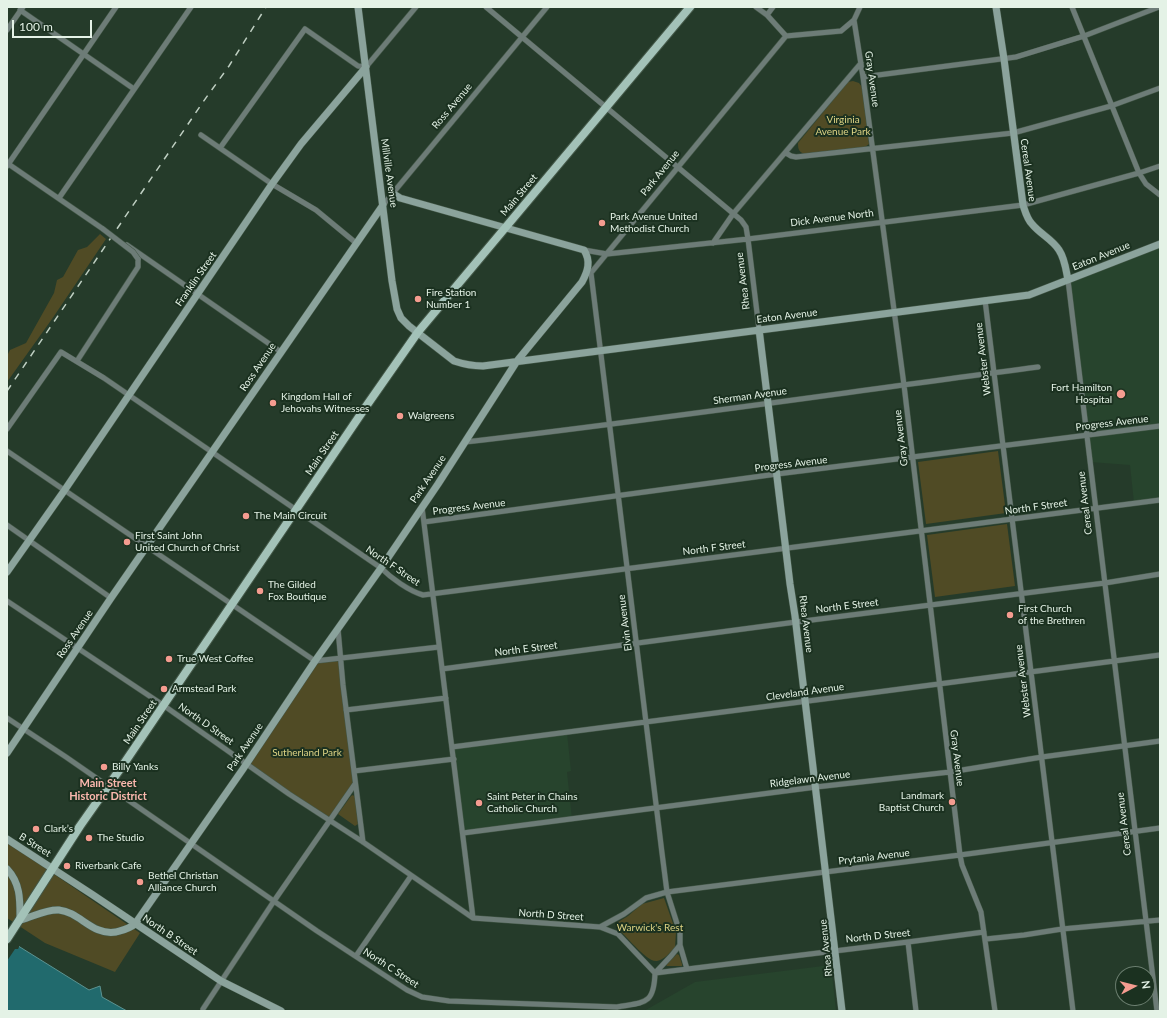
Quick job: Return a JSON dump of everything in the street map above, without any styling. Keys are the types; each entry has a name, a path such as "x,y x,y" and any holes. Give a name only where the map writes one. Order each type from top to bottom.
{"main road":[{"name":"Millville Avenue","path":"358,7 392,281 397,309 401,318 418,332"},
{"name":"Main Street","path":"7,939 52,867 418,332 690,7"},
{"name":"Cereal Avenue","path":"996,7 1023,205 1026,215 1032,225 1055,244 1060,251 1068,280"},
{"name":"Franklin Street","path":"7,572 64,491 272,184 301,144 366,67"},
{"name":"Dick Avenue North","path":"392,193 400,198 584,250"},
{"name":"Ross Avenue","path":"7,753 111,598 383,205"},
{"name":"Eaton Avenue","path":"418,332 454,361 483,366 1029,295 1160,244"},
{"path":"582,282 588,272 588,256 584,250"},
{"name":"Park Avenue","path":"135,924 247,763 315,661 381,568 517,361 582,282"},
{"name":"Rhea Avenue","path":"759,329 827,872 842,1011"},
{"name":"B Street","path":"7,838 52,867"},
{"name":"North B Street","path":"52,867 57,872 221,981 281,1011"},
{"path":"7,869 18,887 20,895 18,922 47,911 58,910 70,914 102,932 125,930 135,924"}],"street":[{"path":"77,361 122,294 138,267 138,259 133,252 103,229 8,164 116,7"},
{"path":"58,198 191,7"},
{"name":"Franklin Street","path":"366,67 416,7"},
{"name":"Rhea Avenue","path":"486,7 741,220 746,227 748,239 759,329"},
{"name":"Ross Avenue","path":"383,205 547,7"},
{"path":"756,7 767,15 786,36 841,31 854,20 860,7"},
{"path":"767,15 773,7"},
{"path":"1072,7 1139,173 1146,184 1160,195"},
{"path":"863,77 1016,57 1084,36 1159,7"},
{"path":"7,30 21,9 134,89"},
{"name":"Gray Avenue","path":"854,20 873,149 904,385 960,855 962,865 978,901 981,912 995,1011"},
{"path":"220,148 305,29 358,66 366,67"},
{"name":"Park Avenue","path":"582,282 607,254 786,36"},
{"path":"713,243 733,214 861,63"},
{"path":"786,153 796,157 1013,133 1111,106 1160,88"},
{"path":"200,134 272,184 316,210 356,243"},
{"name":"Dick Avenue North","path":"584,250 607,254 748,239 1023,205 1160,166"},
{"path":"124,242 281,352"},
{"name":"Elvin Avenue","path":"591,273 667,892 680,933 680,945 686,969"},
{"name":"Cereal Avenue","path":"1068,280 1146,922 1158,994 1157,1011"},
{"name":"Webster Avenue","path":"985,300 1022,592 1072,1011"},
{"name":"North F Street","path":"7,429 62,352 104,378 416,593 423,595 1160,500"},
{"name":"Sherman Avenue","path":"464,442 610,425 768,402 1038,367"},
{"name":"Progress Avenue","path":"424,522 777,474 1160,426"},
{"path":"7,451 315,661 439,647"},
{"path":"422,506 473,918"},
{"path":"7,524 111,598"},
{"name":"North E Street","path":"442,669 1022,592 1105,583 1160,574"},
{"name":"North D Street","path":"7,601 163,705 290,794 331,820 410,876 473,918 600,927 618,934 655,973 984,932"},
{"path":"338,628 346,710 363,842"},
{"name":"Cleveland Avenue","path":"452,748 1160,655"},
{"path":"346,710 446,698"},
{"name":"North C Street","path":"7,718 316,931 415,995 434,1000 449,1001 617,1007 647,1000 652,995 655,987 655,973"},
{"name":"Ridgelawn Avenue","path":"463,834 816,787 950,772 1042,757 1160,741"},
{"path":"354,771 454,759"},
{"path":"203,1009 274,901 355,784"},
{"name":"Prytania Avenue","path":"600,927 624,914 646,898 667,892 1160,828"},
{"path":"356,956 410,876"},
{"path":"986,939 1062,929 1160,920"},
{"path":"908,942 916,1011"},
{"path":"655,973 680,945"}],"shaded area":[{"name":"Fort Hamilton Hospital","path":"1160,244 1160,500 1134,503 1130,465 1090,462 1068,280"},
{"path":"567,733 571,771 567,772 572,819 463,833 452,747"},
{"path":"831,965 836,1011 644,1011 695,982"}],"green space":[{"name":"Virginia Avenue Park","path":"853,81 859,83 862,87 869,144 865,147 806,155 800,152 798,143 848,82"},
{"path":"100,234 106,239 7,382 7,356 10,350 26,343 54,293 57,280 63,277 78,250 87,247"},
{"path":"998,451 1006,513 926,524 918,462"},
{"path":"1007,524 1015,586 935,597 927,535"},
{"name":"Sutherland Park","path":"341,659 355,784 331,820 247,763 315,661"},
{"path":"353,795 355,797 358,824 355,826 338,814"},
{"path":"7,842 140,933 115,972 45,943 7,918"},
{"name":"Warwick's Rest","path":"664,898 676,932 675,948 667,956 657,961 648,958 642,953 616,927 615,924 628,916 642,904"},
{"path":"677,954 679,955 682,966 667,966 666,965"}],"water":[{"path":"7,939 89,990 100,986 102,997 127,1011 7,1011"}],"pier":[{"path":"7,937 19,944 19,947 18,949 15,949 7,961"}],"railway":[{"path":"7,391 229,66 266,7"}],"place":[{"name":"Park Avenue United Methodist Church","path":"602,223"},
{"name":"Fire Station Number 1","path":"418,299"},
{"name":"Fort Hamilton Hospital","path":"1121,394"},
{"name":"Kingdom Hall of Jehovahs Witnesses","path":"273,403"},
{"name":"Walgreens","path":"400,416"},
{"name":"The Main Circuit","path":"246,516"},
{"name":"First Saint John United Church of Christ","path":"127,542"},
{"name":"The Gilded Fox Boutique","path":"260,591"},
{"name":"First Church of the Brethren","path":"1010,615"},
{"name":"True West Coffee","path":"169,659"},
{"name":"Armstead Park","path":"164,689"},
{"name":"Billy Yanks","path":"104,767"},
{"name":"Landmark Baptist Church","path":"952,802"},
{"name":"Saint Peter in Chains Catholic Church","path":"479,803"},
{"name":"Clark’s","path":"36,829"},
{"name":"The Studio","path":"89,838"},
{"name":"Riverbank Cafe","path":"67,866"},
{"name":"Bethel Christian Alliance Church","path":"140,882"}],"district":[{"name":"Main Street Historic District","path":"108,789"}]}
